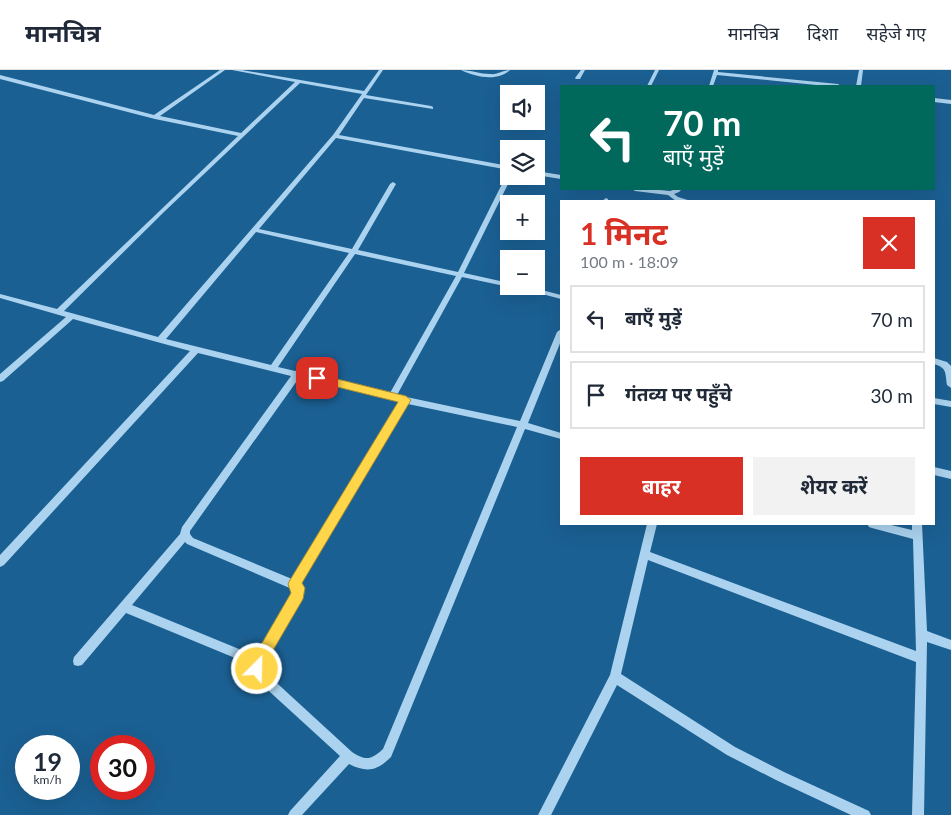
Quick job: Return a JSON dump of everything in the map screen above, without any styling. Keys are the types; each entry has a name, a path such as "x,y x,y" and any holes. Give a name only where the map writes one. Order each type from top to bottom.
{"street":[{"path":"155,117 224,70"},
{"path":"234,70 431,108"},
{"path":"161,339 334,136 381,70"},
{"path":"463,70 493,76 502,75 508,70"},
{"path":"578,78 583,70"},
{"path":"650,85 657,70"},
{"path":"859,85 861,70"},
{"path":"711,85 716,72 830,85"},
{"path":"0,77 155,117 243,135"},
{"path":"779,79 779,85"},
{"path":"59,312 298,82"},
{"path":"935,100 951,102"},
{"path":"334,136 500,166"},
{"path":"545,174 560,177"},
{"path":"273,368 354,251 393,184"},
{"path":"392,397 461,273 505,185"},
{"path":"644,190 670,193 677,190"},
{"path":"670,193 676,199 682,200"},
{"path":"254,230 500,283"},
{"path":"545,293 560,297"},
{"path":"0,296 196,350 392,397 524,425 560,436"},
{"path":"0,379 72,316"},
{"path":"185,536 190,541 294,584 298,588 298,594 258,662 257,669 262,678 348,756 358,763 366,765 374,763 387,753 560,335"},
{"path":"0,562 196,350"},
{"path":"935,361 944,364 949,369 951,385"},
{"path":"78,661 185,536 185,530 298,373"},
{"path":"294,584 406,400"},
{"path":"935,401 951,404"},
{"path":"935,471 951,475"},
{"path":"544,815 615,677 652,525"},
{"path":"876,525 916,536"},
{"path":"917,525 922,635 918,815"},
{"path":"646,554 920,658"},
{"path":"124,607 258,662"},
{"path":"922,635 951,645"},
{"path":"615,677 731,751 865,815"},
{"path":"294,815 348,756"}],"route":[{"path":"257,669 258,662 298,594 299,590 294,584 406,400 317,378"}]}
